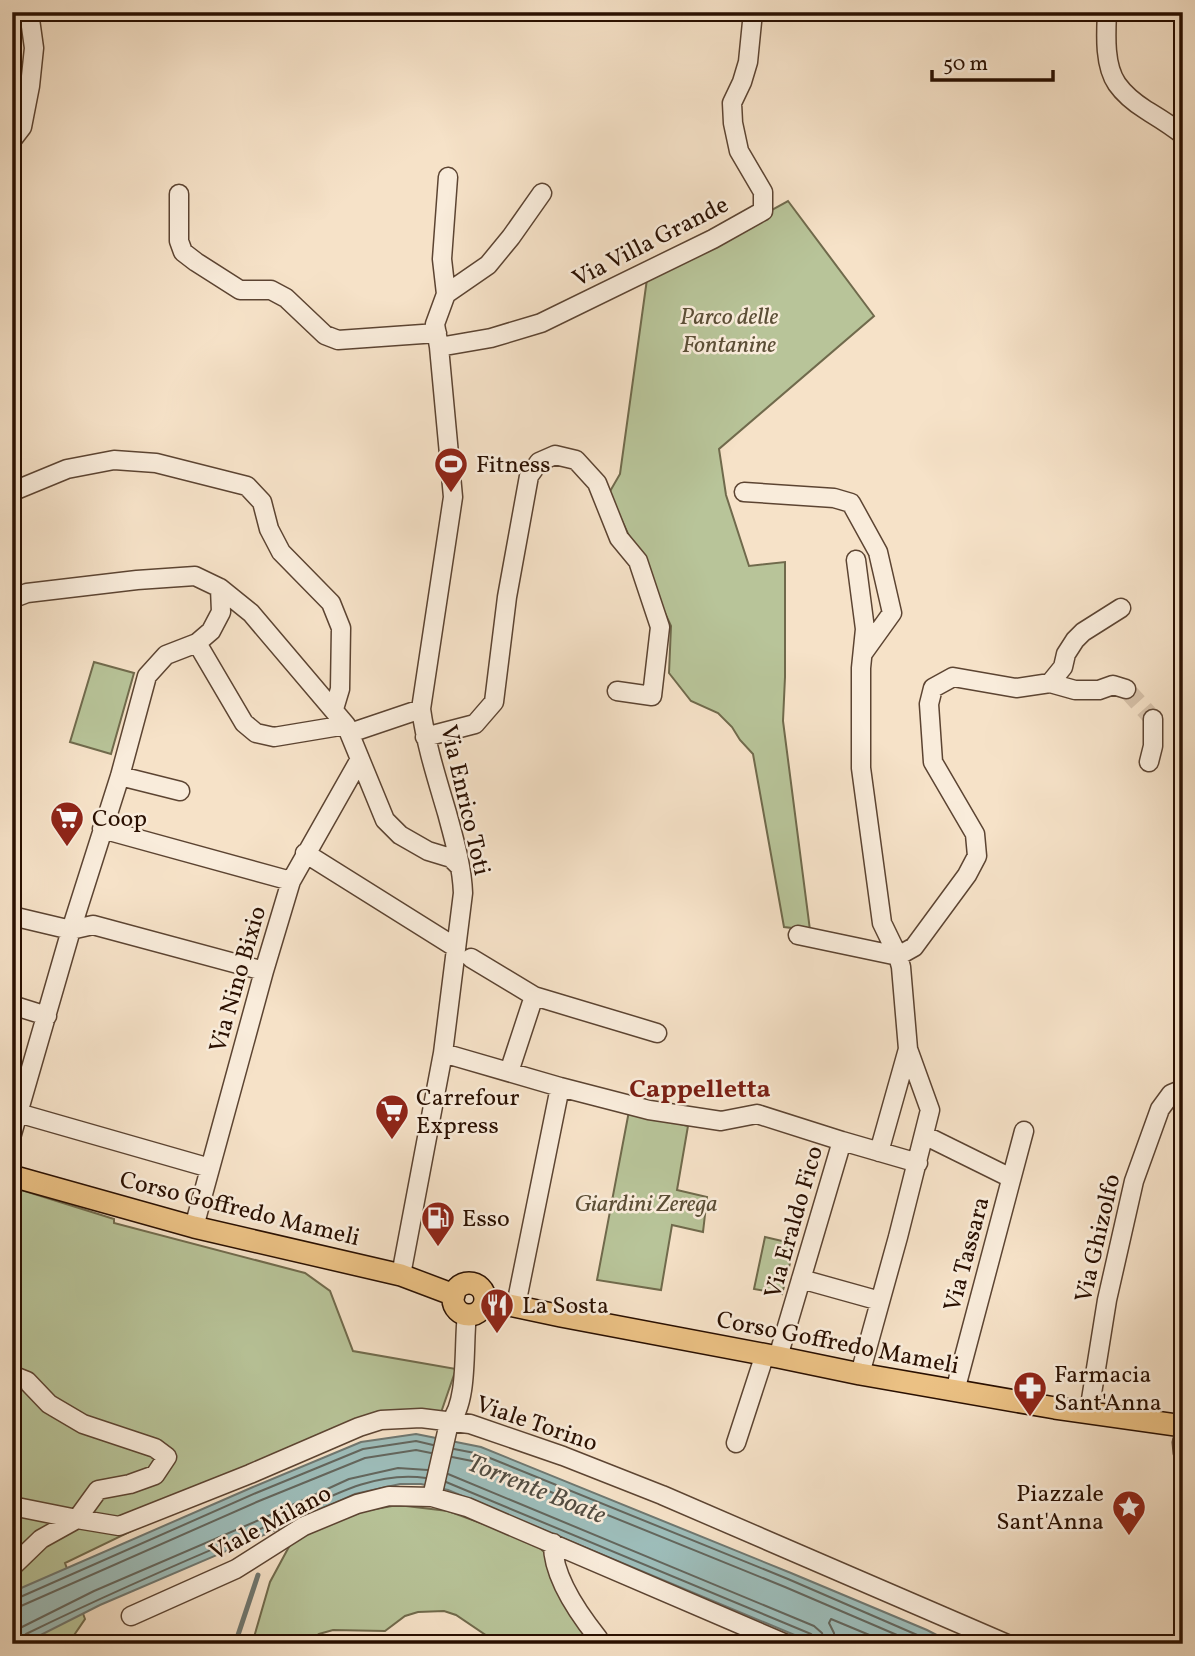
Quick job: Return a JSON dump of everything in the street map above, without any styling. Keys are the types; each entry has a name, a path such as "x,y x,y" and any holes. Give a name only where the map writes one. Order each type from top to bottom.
{"main road":[{"name":"Corso Goffredo Mameli","path":"12,1176 194,1227 401,1275 454,1295"},
{"path":"469,1283 479,1286 485,1300 482,1310 467,1315 459,1312 453,1299 460,1286 469,1283"},
{"name":"Corso Goffredo Mameli","path":"485,1300 860,1374 1089,1412 1182,1440"}],"street":[{"path":"12,140 22,127 30,86 34,48 29,12"},
{"name":"Via Villa Grande","path":"438,340 491,338 541,323 713,239 763,211 763,192 739,151 733,123 732,103 748,62 753,12"},
{"path":"1107,12 1108,52 1115,82 1125,94 1183,135"},
{"name":"Via Enrico Toti","path":"401,1275 443,1053 463,893 456,844 425,737 421,709 453,497 435,324 446,294 442,259 448,177"},
{"path":"446,294 488,265 542,193"},
{"path":"179,194 179,241 183,251 240,290 271,290 286,298 325,335 338,340 438,340"},
{"path":"425,737 475,724 494,702 507,597 529,476 540,462 555,455 576,460 597,483 619,538 638,561 660,627 652,696 617,691"},
{"path":"12,494 67,468 114,460 156,463 247,486 261,502 269,529 281,552 331,603 341,628 340,689 334,709"},
{"path":"744,492 834,498 851,503 878,552 892,613 862,655"},
{"path":"856,560 865,629 861,668 861,768 882,923 901,967 908,1049 930,1110 860,1374"},
{"path":"12,601 13,598 27,593 195,576 220,588 251,613 334,709 348,729 385,820 400,835 428,851 451,858 460,867"},
{"path":"12,1134 71,930 120,776 147,676 166,655 197,643 211,631 221,612 220,588"},
{"path":"1050,683 1063,667 1066,654 1083,632 1121,608"},
{"path":"197,643 244,723 256,733 274,737 348,729 421,709"},
{"path":"798,935 898,956 914,947 967,875 977,856 975,834 933,762 929,704 933,688 953,677 1016,688 1050,683 1074,690 1099,690 1113,685 1126,689"},
{"path":"1149,762 1153,746 1153,719"},
{"name":"Via Nino Bixio","path":"194,1227 291,881 360,759"},
{"path":"120,776 180,791"},
{"path":"102,829 291,881"},
{"path":"305,853 455,947"},
{"path":"12,916 71,930 93,925 264,971"},
{"path":"471,958 534,996 657,1033"},
{"path":"509,1072 534,996"},
{"path":"12,1005 47,1016"},
{"path":"879,1152 908,1049"},
{"path":"443,1053 649,1110 720,1121 757,1114 918,1163"},
{"path":"516,1306 560,1087"},
{"name":"Via Ghizolfo","path":"1089,1412 1107,1300 1134,1181 1160,1109 1171,1094 1183,1089"},
{"path":"18,1113 210,1168"},
{"name":"Via Tassara","path":"955,1391 1024,1131"},
{"path":"924,1135 1011,1178"},
{"name":"Via Eraldo Fico","path":"736,1443 802,1279 842,1141"},
{"path":"802,1279 880,1301"},
{"path":"432,1497 450,1422 458,1404 464,1371 467,1315"},
{"path":"12,1375 27,1381 49,1404 83,1424 155,1448 167,1457 155,1475 130,1484 98,1490 77,1519 41,1539 12,1567"},
{"name":"Viale Torino","path":"12,1506 119,1526 381,1420 421,1419 470,1424 563,1456 662,1495 1007,1644"},
{"name":"Viale Milano","path":"131,1616 236,1569 304,1526 357,1504 389,1496 432,1497 467,1507 553,1543 751,1636 786,1644"},
{"path":"553,1543 553,1557 573,1604 600,1644"}],"green space":[{"name":"Parco delle Fontanine","path":"788,201 874,316 719,449 726,495 749,566 785,562 783,721 810,930 784,927 753,754 718,713 691,701 669,673 671,626 609,493 620,474 647,279"},
{"path":"94,662 134,673 111,754 70,742"},
{"name":"Giardini Zerega","path":"629,1111 688,1126 677,1190 707,1197 703,1232 672,1225 661,1290 597,1280"},
{"path":"12,1187 114,1219 114,1223 305,1273 330,1291 353,1351 456,1369 436,1427 366,1429 152,1521 65,1563 85,1619 68,1644 12,1644"},
{"path":"765,1237 795,1244 782,1294 754,1289"},
{"path":"392,1506 448,1511 539,1547 549,1557 592,1644 562,1644 548,1637 530,1644 499,1644 456,1615 444,1611 418,1612 405,1616 385,1631 333,1630 319,1634 305,1644 252,1644 270,1582 291,1543 364,1511"}],"water":[{"name":"Torrente Boate","path":"416,1434 481,1447 791,1573 954,1644 816,1644 448,1490 421,1484 400,1484 355,1494 100,1605 23,1644 12,1644 12,1592 361,1442"}],"waterway":[{"path":"235,1644 258,1575"}],"tunnel":[{"path":"1126,689 1153,719"}],"place":[{"name":"Fitness","path":"451,494"},
{"name":"Coop","path":"67,848"},
{"name":"Carrefour Express","path":"392,1141"},
{"name":"Esso","path":"438,1248"},
{"name":"La Sosta","path":"497,1335"},
{"name":"Farmacia Sant'Anna","path":"1030,1418"},
{"name":"Piazzale Sant'Anna","path":"1129,1537"}],"district":[{"name":"Cappelletta","path":"700,1088"}]}
